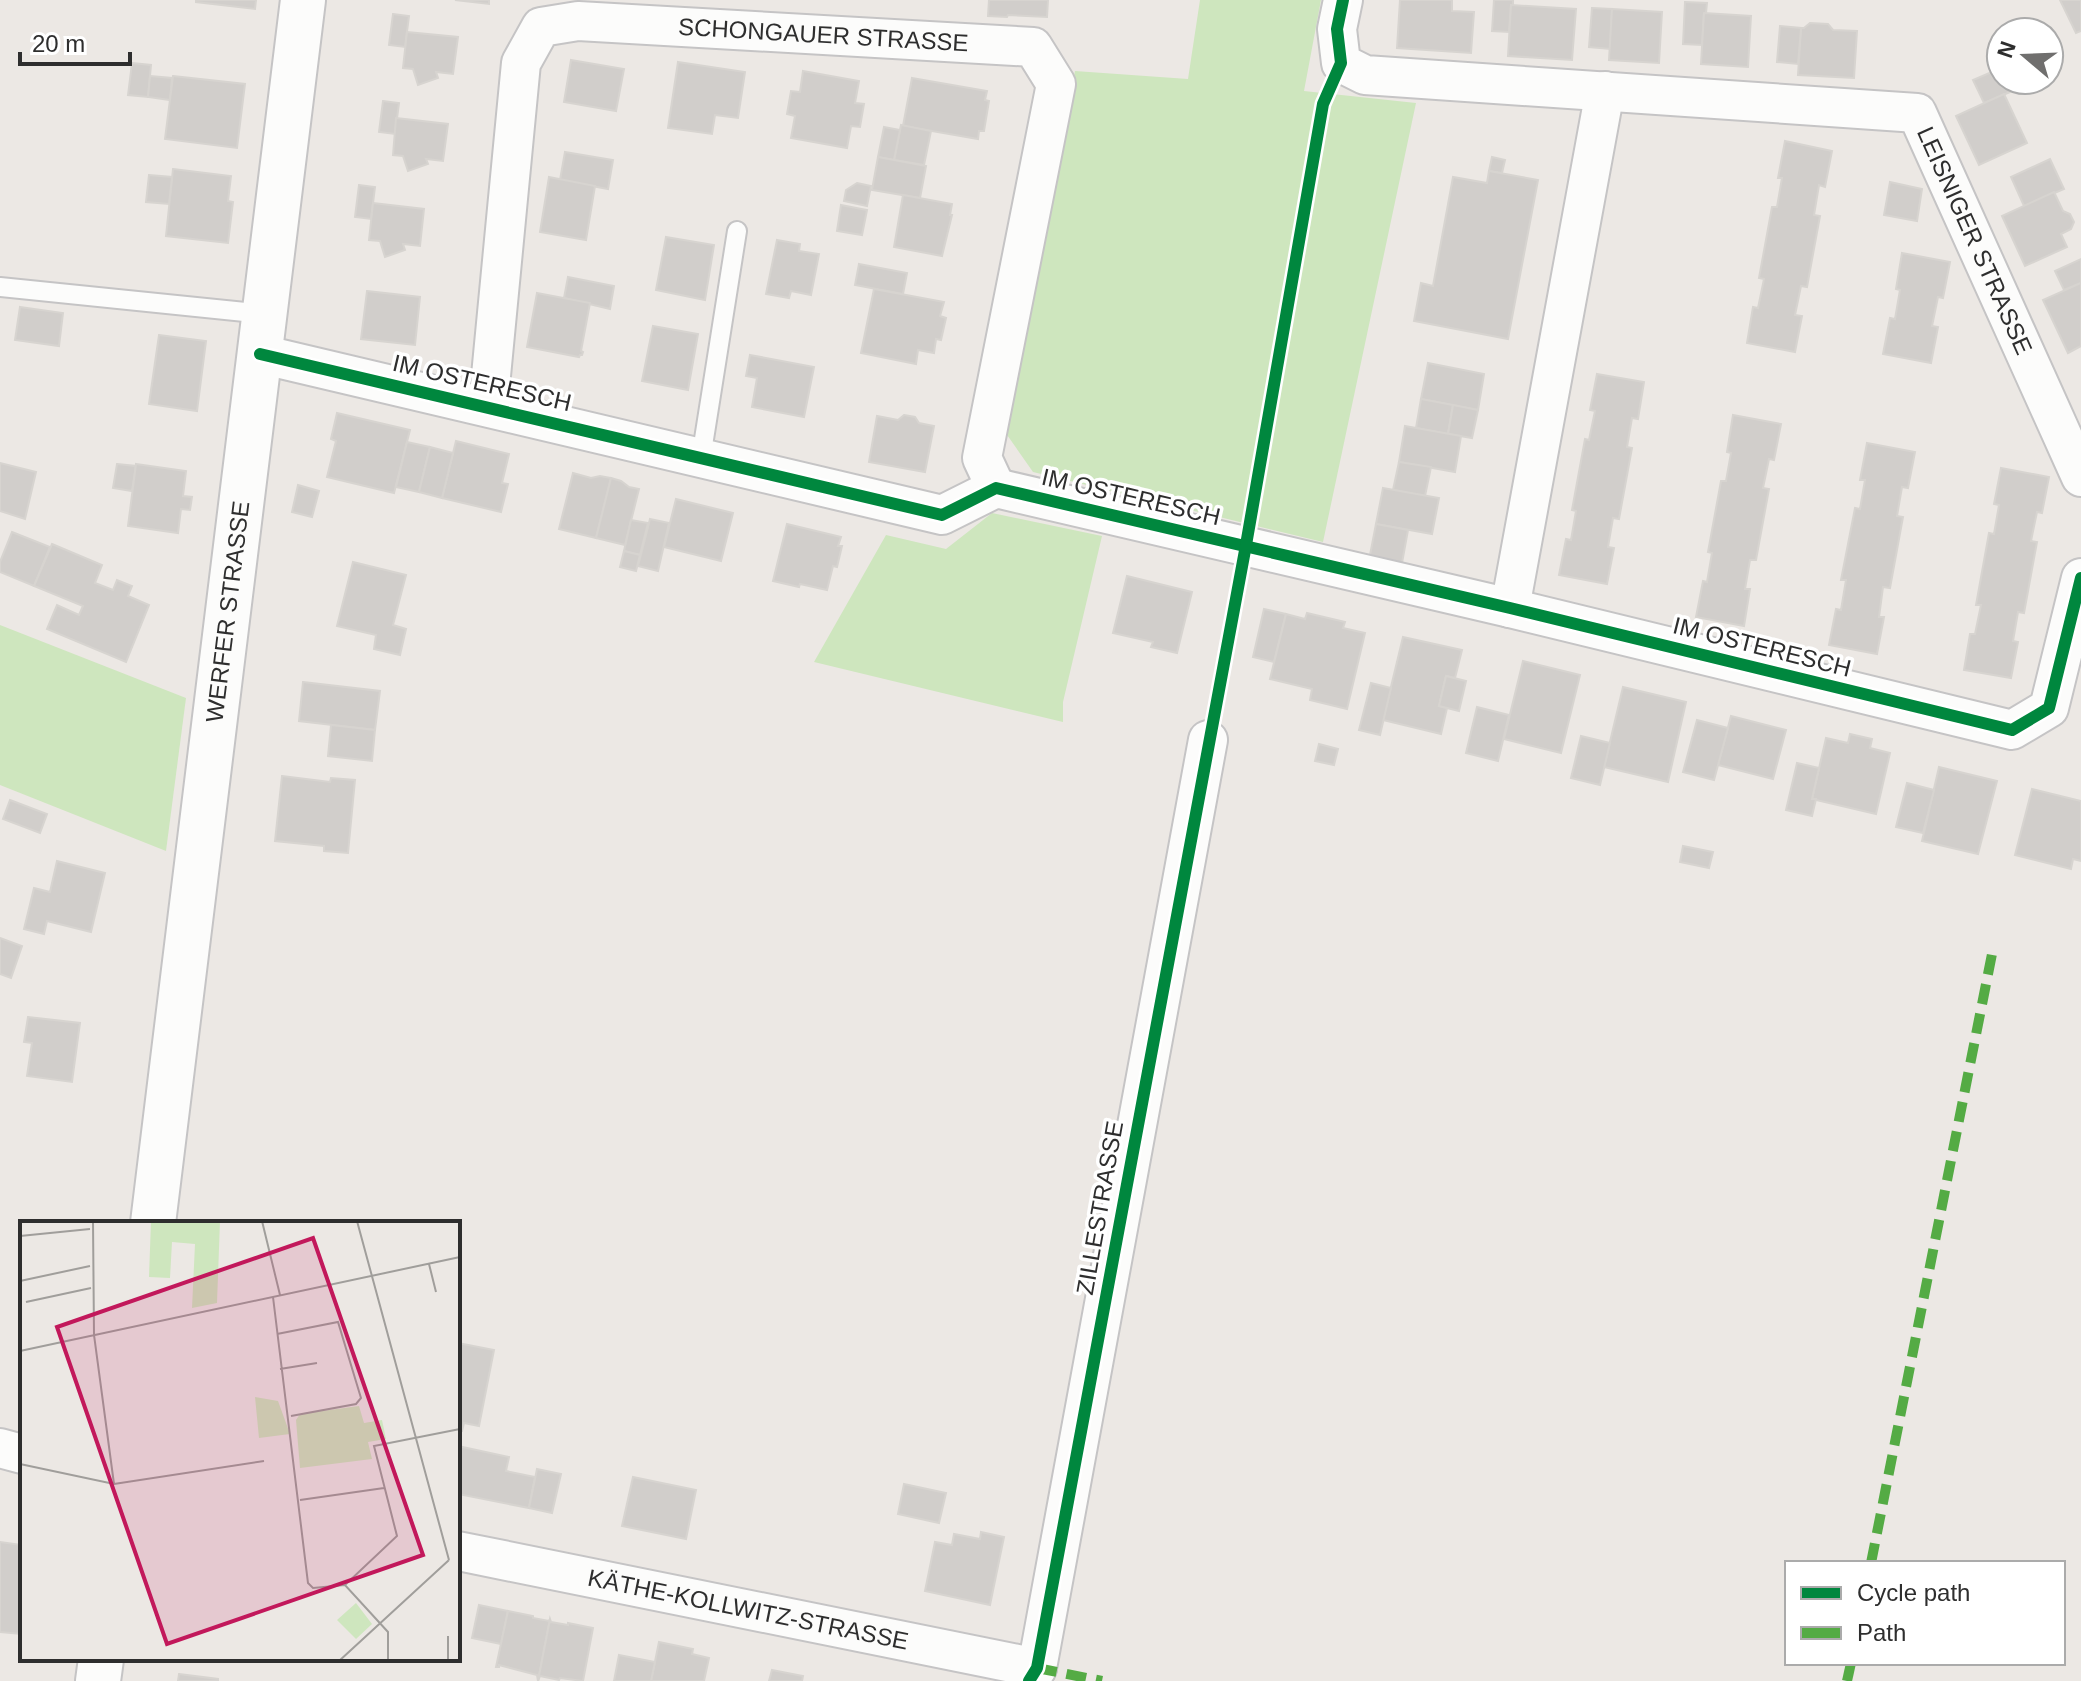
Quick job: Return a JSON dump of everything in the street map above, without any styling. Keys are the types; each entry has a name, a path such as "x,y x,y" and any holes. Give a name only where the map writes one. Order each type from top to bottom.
{"street":[{"name":"WERFER STRASSE","path":"153,1221 303,0"},
{"name":"LEISNIGER STRASSE","path":"1343,0 1337,29 1341,63 1365,75 1917,113 2081,477"},
{"name":"SCHONGAUER STRASSE","path":"488,407 521,63 541,27 578,21 1033,47 1056,84 982,458 996,488"},
{"path":"1510,608 1605,91"},
{"name":"IM OSTERESCH","path":"263,334 488,407 942,515 996,488 2012,730 2049,708 2081,578"},
{"name":"ZILLESTRASSE","path":"1033,1674 1208,740"},
{"path":"0,1448 20,1453"},
{"name":"KÄTHE-KOLLWITZ-STRASSE","path":"460,1551 1033,1674"},
{"path":"98,1681 101,1661"}],"lane":[{"path":"701,458 737,231"},
{"path":"0,287 263,334"}],"green space":[{"path":"1200,0 1321,0 1304,91 1416,103 1323,542 1033,472 1005,432 1075,71 1188,79"},
{"path":"992,513 1102,536 1063,702 1063,722 814,662 886,535 946,549"},
{"path":"0,625 186,698 166,851 0,785"}],"building":[{"path":"196,0 256,0 255,9"},
{"path":"455,0 489,0 489,4"},
{"path":"989,0 1048,0 1047,17 988,16"},
{"path":"1400,0 1452,0 1452,11 1474,12 1471,53 1397,48"},
{"path":"1494,0 1513,0 1509,32 1492,31"},
{"path":"2060,0 2081,0 2081,31 2076,33"},
{"path":"1685,2 1707,3 1702,45 1683,44"},
{"path":"1511,5 1576,9 1572,60 1508,56"},
{"path":"1592,8 1612,9 1610,49 1589,47"},
{"path":"1612,9 1662,12 1659,63 1609,60"},
{"path":"1704,13 1751,16 1748,67 1701,64"},
{"path":"393,14 409,16 405,47 389,45"},
{"path":"1810,23 1828,24 1833,30 1857,31 1854,78 1798,75 1801,28"},
{"path":"1780,26 1801,28 1798,64 1777,62"},
{"path":"407,32 458,37 453,74 436,72 438,78 418,85 413,69 403,68"},
{"path":"571,60 624,69 616,111 564,102"},
{"path":"678,62 745,72 738,118 715,115 712,134 668,128"},
{"path":"132,63 151,65 148,97 128,95"},
{"path":"803,71 859,81 855,103 864,104 860,127 851,126 847,148 791,138 795,116 787,114 791,91 800,92"},
{"path":"1985,75 1985,96 2001,96 1984,103 1973,80"},
{"path":"150,76 172,78 170,100 148,97"},
{"path":"173,76 245,84 237,148 165,139"},
{"path":"912,78 987,91 985,100 989,101 984,131 979,131 978,139 903,126"},
{"path":"2005,96 2027,143 1979,165 1956,116"},
{"path":"383,101 399,103 395,134 379,132"},
{"path":"396,118 448,124 443,161 426,159 428,164 408,171 403,156 393,155"},
{"path":"901,125 931,131 924,165 894,160"},
{"path":"884,127 900,130 894,160 878,157"},
{"path":"1785,141 1832,151 1825,187 1819,185 1814,215 1820,216 1807,287 1801,286 1795,315 1802,316 1795,352 1747,343 1753,307 1758,308 1764,279 1759,278 1772,207 1777,207 1782,178 1778,178"},
{"path":"565,152 613,160 608,189 560,180"},
{"path":"878,157 926,166 920,198 872,190"},
{"path":"1492,157 1505,160 1502,173 1489,171"},
{"path":"2050,159 2064,189 2024,206 2011,177"},
{"path":"173,169 231,176 228,201 233,202 228,243 166,236"},
{"path":"1489,171 1538,180 1508,339 1414,321 1421,283 1433,286 1453,177 1487,183"},
{"path":"149,175 172,177 169,204 146,202"},
{"path":"549,177 595,186 586,240 540,232"},
{"path":"1890,182 1922,189 1917,221 1884,215"},
{"path":"857,183 871,186 867,206 844,201 846,190"},
{"path":"359,185 375,187 371,219 355,217"},
{"path":"2054,192 2063,211 2070,214 2074,222 2071,229 2061,234 2067,247 2025,266 2002,216"},
{"path":"903,195 952,204 942,256 894,247"},
{"path":"373,203 424,209 420,246 403,244 405,250 385,257 380,241 369,240"},
{"path":"841,205 867,210 862,235 837,231"},
{"path":"666,237 714,245 705,300 656,290"},
{"path":"777,240 800,244 799,251 819,254 811,295 791,291 789,298 766,294"},
{"path":"1902,253 1950,262 1943,298 1938,297 1932,326 1938,327 1931,363 1883,354 1890,318 1895,319"},
{"path":"2081,259 2081,283 2064,290 2055,271"},
{"path":"859,264 907,273 903,294 855,285"},
{"path":"568,277 614,286 610,309 564,298"},
{"path":"2081,283 2081,346 2068,353 2043,300"},
{"path":"874,289 944,302 940,316 946,318 941,340 936,339 934,353 918,350 916,364 861,353"},
{"path":"367,291 420,297 415,345 361,339"},
{"path":"537,293 590,303 582,355 579,357 527,347"},
{"path":"20,307 63,313 59,346 15,340"},
{"path":"653,326 698,334 688,390 642,381"},
{"path":"159,335 206,341 197,411 149,404"},
{"path":"750,355 814,367 804,417 752,407 757,378 746,376"},
{"path":"1428,363 1484,374 1478,410 1421,399"},
{"path":"1597,374 1644,382 1638,419 1632,418 1627,447 1632,448 1619,519 1613,518 1608,547 1614,548 1607,584 1559,575 1566,539 1571,540 1576,511 1572,510 1585,439 1589,440 1595,411 1590,410"},
{"path":"1421,399 1453,405 1448,434 1416,428"},
{"path":"1453,405 1478,410 1472,438 1448,434"},
{"path":"337,413 410,430 394,493 327,477 336,441 331,439"},
{"path":"904,415 934,426 925,472 869,462 877,416 898,420"},
{"path":"1733,415 1781,424 1774,460 1769,459 1763,488 1769,489 1756,560 1750,560 1745,589 1750,589 1744,626 1696,617 1703,581 1707,582 1712,553 1708,552 1721,481 1726,481"},
{"path":"1405,426 1461,436 1455,472 1399,462"},
{"path":"456,441 509,454 502,483 508,484 501,512 442,498"},
{"path":"407,442 430,447 419,492 396,487"},
{"path":"1867,443 1915,452 1908,488 1902,487 1897,516 1903,517 1890,588 1883,587 1879,617 1884,617 1877,654 1829,645 1836,609 1841,610 1846,580 1841,580 1855,508 1860,509 1865,480 1860,480"},
{"path":"430,447 453,453 442,498 419,492"},
{"path":"1399,462 1431,467 1425,496 1393,490"},
{"path":"0,463 36,472 25,519 0,511"},
{"path":"117,464 136,466 132,491 113,488"},
{"path":"136,464 186,471 183,496 192,497 190,510 181,509 178,533 128,526"},
{"path":"2001,468 2049,477 2042,513 2037,512 2031,541 2037,542 2024,613 2018,612 2013,641 2018,642 2011,678 1964,670 1970,634 1975,634 1981,605 1976,605 1989,533 1994,534 1999,505 1994,504"},
{"path":"573,473 591,478 611,478 596,538 559,529"},
{"path":"611,478 639,489 625,545 596,538"},
{"path":"298,485 319,491 312,517 292,512"},
{"path":"1383,488 1439,498 1432,534 1376,524"},
{"path":"676,499 733,513 721,561 664,547"},
{"path":"650,519 669,523 658,571 638,566"},
{"path":"631,520 648,523 640,555 624,551"},
{"path":"787,524 841,537 837,567 833,566 827,590 773,581"},
{"path":"1376,524 1408,530 1402,563 1370,555"},
{"path":"12,532 50,547 34,586 0,572 0,562"},
{"path":"52,544 102,565 95,583 113,590 117,580 132,586 128,596 149,605 126,662 47,629 57,605 79,615 83,606 34,586"},
{"path":"624,551 640,555 636,571 620,567"},
{"path":"353,562 406,575 393,625 406,629 400,655 374,649 376,635 337,626"},
{"path":"1127,576 1192,592 1177,653 1151,647 1153,642 1113,633"},
{"path":"1264,609 1286,614 1274,662 1253,657"},
{"path":"1307,613 1345,622 1343,628 1365,633 1347,709 1310,700 1312,689 1270,679 1286,614 1305,619"},
{"path":"1403,637 1462,650 1455,678 1446,676 1439,706 1447,708 1441,734 1383,720"},
{"path":"1523,661 1580,675 1561,753 1504,739"},
{"path":"1446,676 1466,681 1459,711 1439,706"},
{"path":"303,682 380,691 375,730 299,721"},
{"path":"1371,683 1391,688 1380,735 1359,730"},
{"path":"1623,687 1686,702 1668,782 1604,767"},
{"path":"1477,707 1509,715 1498,761 1466,753"},
{"path":"1731,716 1786,730 1773,779 1718,765"},
{"path":"1697,720 1728,728 1714,780 1683,772"},
{"path":"331,725 375,730 372,761 328,756"},
{"path":"1850,734 1872,739 1870,748 1890,753 1876,814 1812,799 1826,738 1848,743"},
{"path":"1581,736 1610,743 1600,785 1571,778"},
{"path":"1319,744 1338,749 1334,765 1315,761"},
{"path":"1797,763 1819,768 1812,799 1816,799 1812,816 1786,810"},
{"path":"1939,767 1997,781 1978,854 1922,841"},
{"path":"282,776 330,782 331,778 355,780 348,853 324,851 324,846 275,841"},
{"path":"1907,783 1934,790 1923,833 1896,827"},
{"path":"2032,789 2081,801 2081,861 2073,859 2071,869 2015,855"},
{"path":"10,800 47,814 40,833 3,819"},
{"path":"1683,846 1713,852 1709,868 1680,862"},
{"path":"57,861 105,873 91,932 47,921 44,934 24,929 34,888 50,892"},
{"path":"0,938 22,946 11,978 0,974"},
{"path":"28,1017 80,1023 72,1082 27,1076 32,1043 24,1042"},
{"path":"460,1343 494,1350 479,1426 464,1423 462,1431"},
{"path":"460,1446 509,1457 506,1471 535,1477 529,1508 460,1494"},
{"path":"537,1469 561,1474 552,1513 529,1508"},
{"path":"633,1477 696,1490 686,1539 622,1526"},
{"path":"904,1484 946,1493 939,1523 898,1514"},
{"path":"981,1532 1004,1537 990,1605 925,1591 935,1542 952,1545 954,1534 980,1539"},
{"path":"0,1542 20,1545 20,1634 0,1632"},
{"path":"479,1605 508,1611 501,1644 472,1638"},
{"path":"508,1611 550,1619 538,1681 537,1675 499,1665 496,1667"},
{"path":"550,1619 551,1622 593,1628 583,1681 540,1676 538,1681"},
{"path":"659,1642 693,1649 692,1654 709,1658 704,1681 651,1681"},
{"path":"619,1655 655,1662 651,1681 614,1681"},
{"path":"772,1670 803,1676 802,1681 769,1681"},
{"path":"179,1674 218,1679 218,1681 178,1681"}],"marked path":[{"path":"1871,1561 1992,954"},
{"path":"1847,1681 1851,1665"},
{"path":"1037,1668 1102,1681"}],"cycle path":[{"path":"1029,1681 1037,1668 1246,545 1323,104 1341,63 1337,29 1343,0"},
{"path":"260,354 942,515 996,488 2012,730 2049,708 2081,578"}]}
